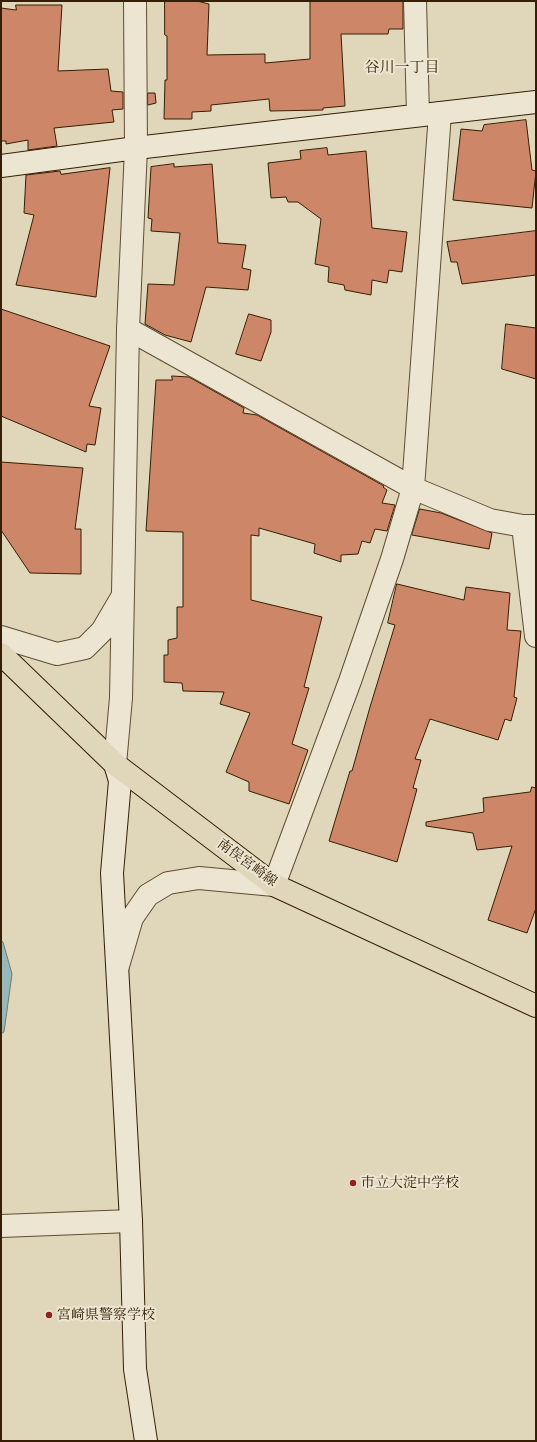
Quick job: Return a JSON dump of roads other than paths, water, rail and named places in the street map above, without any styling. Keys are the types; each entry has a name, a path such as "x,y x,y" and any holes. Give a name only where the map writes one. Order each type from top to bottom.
{"main road":[{"name":"南俣宮崎線","path":"1,654 115,764 274,885 536,1006"}],"street":[{"path":"135,1 136,148 128,329 121,698 115,764 120,781 112,873 131,1221 135,1369 146,1441"},
{"path":"415,1 418,115"},
{"path":"1,166 136,148 536,102"},
{"path":"117,969 132,918 148,895 168,883 199,878 274,885 350,681 392,559 413,488 440,113"},
{"path":"128,329 413,488 490,520 530,526 536,636"},
{"path":"1,637 57,654 85,648 102,631 123,595"},
{"path":"1,1226 131,1221"}],"water":[{"path":"1,941 3,942 12,974 4,1032 1,1034"}],"place":[{"name":"市立大淀中学校","path":"353,1183"},
{"name":"宮崎県警察学校","path":"49,1315"}],"district":[{"name":"谷川一丁目","path":"402,68"}]}
